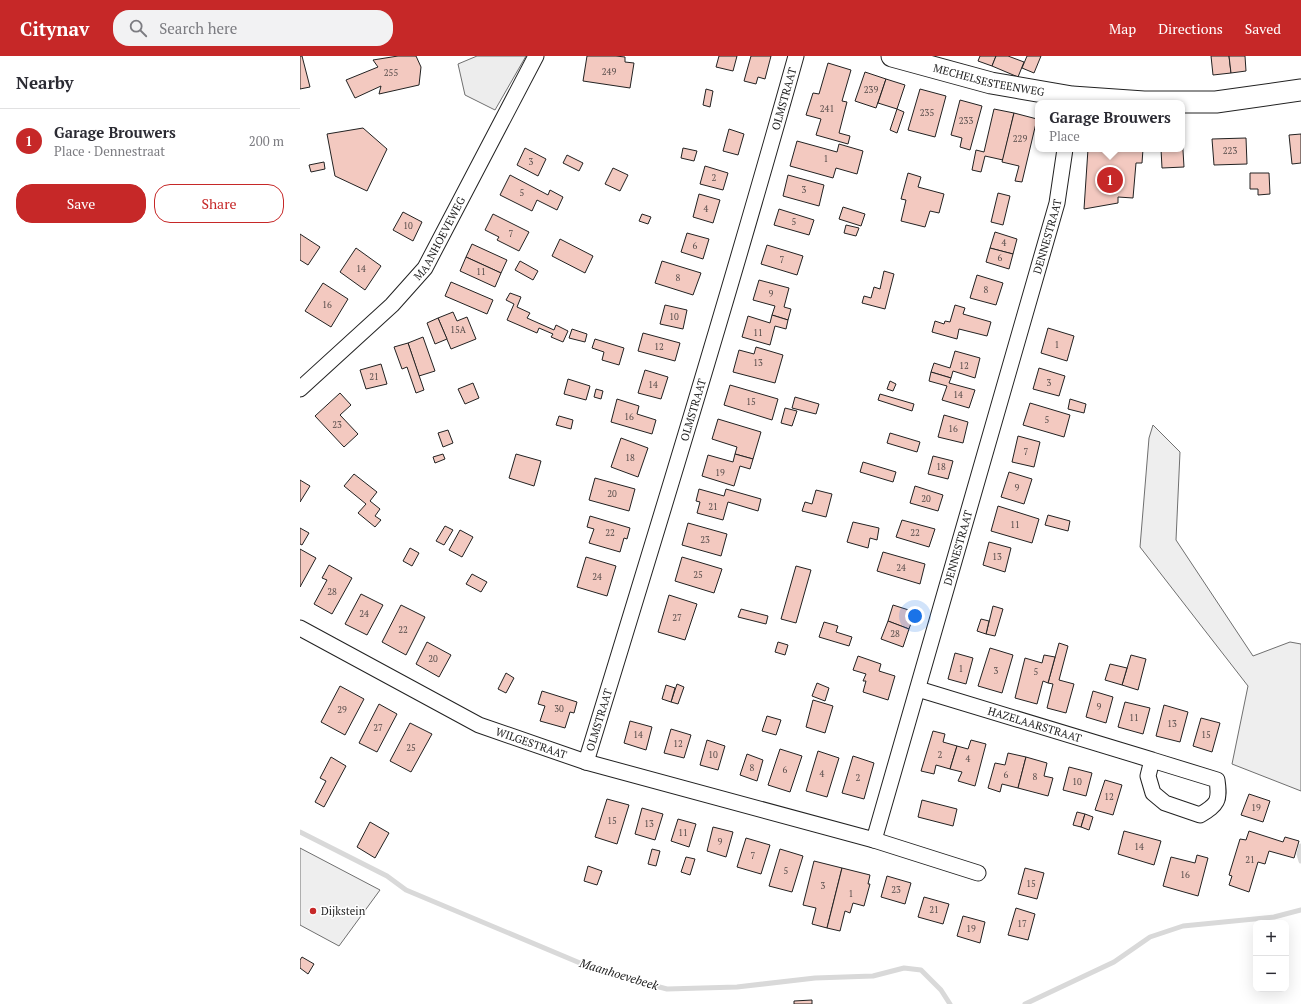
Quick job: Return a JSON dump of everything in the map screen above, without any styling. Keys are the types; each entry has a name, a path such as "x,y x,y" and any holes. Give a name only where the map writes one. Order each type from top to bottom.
{"main road":[{"name":"MECHELSESTEENWEG","path":"892,56 991,83 1072,100"},
{"name":"MECHELSESTEENWEG","path":"1185,102 1216,102 1301,90"}],"street":[{"name":"MAANHOEVEWEG","path":"300,389 392,305 425,268 536,56"},
{"name":"OLMSTRAAT","path":"586,762 698,397 796,56"},
{"name":"DENNESTRAAT","path":"874,840 1058,203 1065,152"},
{"name":"WILGESTRAAT","path":"300,628 479,725 586,762 874,840"},
{"name":"HAZELAARSTRAAT","path":"918,689 1152,760 1217,780 1219,794 1214,807 1200,815 1165,803 1153,793 1148,776 1152,760"},
{"path":"874,840 978,873"}],"shaded area":[{"path":"477,56 526,56 495,110 465,95 458,64"},
{"path":"1153,425 1180,452 1176,540 1253,656 1290,642 1301,644 1301,791 1232,764 1248,686 1140,547 1149,438"},
{"path":"300,848 380,890 339,946 300,925"}],"building":[{"path":"300,56 302,56 310,87 300,89"},
{"path":"398,56 416,56 421,67 419,85 379,94 381,86 355,98 346,80 378,67 373,60"},
{"path":"587,56 625,57 625,62 634,63 630,88 583,81"},
{"path":"719,56 737,56 733,71 716,67"},
{"path":"751,56 771,56 765,79 758,77 756,84 744,81"},
{"path":"980,56 996,56 992,66 978,61"},
{"path":"996,56 1008,56 1024,62 1018,77 992,66"},
{"path":"1027,56 1041,56 1034,73 1022,68"},
{"path":"1211,56 1229,56 1231,73 1213,75"},
{"path":"1229,56 1245,56 1246,71 1231,73"},
{"path":"828,63 851,70 842,101 847,102 839,133 850,136 848,144 816,135 821,119 806,115 813,93 819,94"},
{"path":"865,72 886,79 876,108 855,101"},
{"path":"886,79 905,85 897,109 878,103"},
{"path":"706,89 713,91 710,107 703,105"},
{"path":"920,89 946,96 935,137 908,130"},
{"path":"960,100 982,106 970,150 960,147 962,138 951,135"},
{"path":"897,109 904,112 897,133 890,130"},
{"path":"994,109 1014,113 1003,160 985,156 981,172 972,170 976,150 984,152"},
{"path":"1014,113 1035,118 1035,127 1022,182 1015,181 1019,166 1002,162"},
{"path":"363,128 387,149 367,191 335,176 327,134"},
{"path":"729,129 744,134 738,155 723,151"},
{"path":"1301,134 1301,163 1292,164 1289,135"},
{"path":"1246,138 1247,164 1214,165 1212,139"},
{"path":"797,141 837,152 839,144 863,151 857,174 836,168 833,178 790,166"},
{"path":"525,148 546,159 538,176 517,165"},
{"path":"683,148 697,151 694,161 681,158"},
{"path":"1088,152 1143,152 1142,163 1136,163 1133,198 1118,197 1118,203 1084,209"},
{"path":"1161,152 1183,152 1184,167 1162,168"},
{"path":"567,155 583,163 579,171 563,163"},
{"path":"324,162 325,169 311,172 309,165"},
{"path":"705,166 728,173 723,190 700,184"},
{"path":"613,168 628,175 620,191 605,184"},
{"path":"908,173 921,177 918,187 944,194 939,213 930,211 925,227 901,221 906,200 901,199"},
{"path":"1250,173 1269,173 1270,194 1258,195 1258,189 1250,189"},
{"path":"510,175 548,195 550,190 563,197 557,210 537,200 532,211 500,195"},
{"path":"788,175 824,185 819,206 783,196"},
{"path":"998,193 1010,196 1003,225 991,222"},
{"path":"699,194 720,200 713,223 693,217"},
{"path":"843,207 865,214 861,226 839,219"},
{"path":"779,209 814,220 809,235 774,225"},
{"path":"403,212 422,222 413,241 393,230"},
{"path":"493,214 529,232 519,251 497,240 499,237 485,230"},
{"path":"642,214 651,217 648,224 639,221"},
{"path":"846,225 859,228 856,236 844,233"},
{"path":"995,232 1017,239 1013,254 990,248"},
{"path":"687,233 709,239 703,259 681,252"},
{"path":"300,234 320,247 308,265 300,260"},
{"path":"560,239 593,256 585,273 552,256"},
{"path":"472,244 507,260 501,273 466,257"},
{"path":"767,245 803,256 797,275 761,264"},
{"path":"356,248 381,266 365,290 340,272"},
{"path":"990,248 1013,254 1009,269 986,262"},
{"path":"466,257 501,273 495,287 460,271"},
{"path":"520,261 538,271 533,280 515,270"},
{"path":"662,261 701,273 693,295 655,283"},
{"path":"884,271 894,274 885,309 862,303 864,296 871,298 874,287 880,289"},
{"path":"977,275 1003,283 996,305 970,298"},
{"path":"759,280 789,288 784,307 791,309 788,320 772,315 775,306 753,300"},
{"path":"451,282 493,300 487,314 445,296"},
{"path":"323,283 348,299 331,327 305,311"},
{"path":"510,293 521,297 517,307 530,313 527,318 554,330 556,325 568,331 563,342 551,337 553,334 539,328 537,333 507,320 514,304 506,300"},
{"path":"665,305 687,310 683,329 660,324"},
{"path":"955,305 965,308 963,314 991,322 987,336 959,329 957,339 932,332 935,321 944,324 945,321 950,322"},
{"path":"453,312 457,321 467,317 476,339 451,349 438,318"},
{"path":"772,315 788,320 786,329 775,326 770,345 742,337 748,316 770,323"},
{"path":"438,318 447,339 435,344 427,323"},
{"path":"1048,328 1074,336 1067,361 1041,353"},
{"path":"572,329 587,334 585,342 569,338"},
{"path":"643,333 680,343 675,361 638,351"},
{"path":"423,337 435,371 419,376 408,343"},
{"path":"595,339 624,348 619,365 602,360 604,352 592,348"},
{"path":"408,343 424,390 416,393 407,367 402,369 394,347"},
{"path":"756,347 783,355 775,383 733,372 739,350 754,354"},
{"path":"955,351 980,358 975,378 953,371 951,378 931,372 934,363 950,368"},
{"path":"381,364 387,384 366,389 360,370"},
{"path":"1039,368 1065,376 1059,396 1033,389"},
{"path":"645,370 668,377 661,399 638,393"},
{"path":"931,372 951,378 949,383 975,390 969,408 942,400 947,386 929,381"},
{"path":"568,379 590,386 586,400 564,394"},
{"path":"890,381 896,384 893,391 887,389"},
{"path":"473,383 479,398 465,404 458,389"},
{"path":"730,385 778,399 772,420 724,405"},
{"path":"596,389 603,391 601,399 594,397"},
{"path":"340,393 351,405 340,415 358,434 344,447 315,416"},
{"path":"880,394 914,404 912,411 878,400"},
{"path":"795,397 819,404 816,414 792,408"},
{"path":"617,399 639,406 637,414 656,420 652,434 611,422"},
{"path":"1070,399 1086,404 1084,413 1068,409"},
{"path":"1030,403 1070,415 1064,437 1023,425"},
{"path":"785,408 797,411 792,426 781,423"},
{"path":"944,415 968,422 963,443 938,437"},
{"path":"559,416 573,420 571,429 556,425"},
{"path":"718,419 761,432 753,459 735,454 737,447 712,439"},
{"path":"448,430 453,443 443,447 438,433"},
{"path":"890,433 920,442 917,452 887,443"},
{"path":"1018,436 1040,442 1034,467 1012,462"},
{"path":"621,438 648,448 638,477 611,467"},
{"path":"443,454 445,459 435,463 433,457"},
{"path":"516,454 541,461 534,486 509,478"},
{"path":"735,454 753,459 750,469 740,466 734,486 702,476 708,455 733,462"},
{"path":"933,456 953,461 948,479 928,474"},
{"path":"863,462 896,472 893,482 860,472"},
{"path":"1009,472 1032,479 1024,504 1001,497"},
{"path":"354,474 377,492 370,501 380,509 375,516 381,520 375,527 358,513 366,504 344,486"},
{"path":"595,478 635,489 629,511 589,500"},
{"path":"300,480 310,486 300,502"},
{"path":"915,486 943,495 938,511 910,503"},
{"path":"699,489 724,496 726,489 761,499 758,511 728,502 723,520 697,513 700,502 696,501"},
{"path":"816,490 832,494 826,517 802,511 805,502 812,504"},
{"path":"998,506 1039,519 1032,543 991,531"},
{"path":"1048,515 1070,521 1068,531 1045,525"},
{"path":"590,516 630,528 627,539 624,538 620,552 589,543 594,529 587,527"},
{"path":"902,520 935,529 929,547 896,537"},
{"path":"853,522 879,528 877,540 870,538 868,548 847,542"},
{"path":"688,523 727,534 721,556 682,545"},
{"path":"445,526 453,530 444,545 436,541"},
{"path":"300,528 309,533 302,545 300,544"},
{"path":"460,530 473,537 462,557 449,550"},
{"path":"989,542 1011,548 1005,572 983,565"},
{"path":"410,548 419,553 412,566 403,561"},
{"path":"300,549 316,558 300,587"},
{"path":"883,552 925,564 920,584 877,571"},
{"path":"586,557 616,566 607,596 577,587"},
{"path":"682,557 722,569 714,593 675,581"},
{"path":"329,565 352,578 332,614 314,604 327,580 322,578"},
{"path":"796,566 811,570 796,623 781,619"},
{"path":"472,574 487,582 481,592 466,584"},
{"path":"361,594 383,605 367,635 345,624"},
{"path":"669,595 697,604 685,640 658,632"},
{"path":"401,605 425,617 406,655 382,642"},
{"path":"893,605 915,612 909,629 888,621"},
{"path":"993,606 1003,609 995,636 986,634"},
{"path":"741,609 768,616 766,624 738,617"},
{"path":"981,619 989,621 986,634 977,631"},
{"path":"888,621 909,629 903,647 881,639"},
{"path":"824,622 838,626 836,632 852,637 849,646 819,637"},
{"path":"427,642 451,655 439,677 416,664"},
{"path":"778,642 788,645 785,655 775,652"},
{"path":"1059,643 1068,646 1059,680 1074,684 1066,713 1047,708 1053,684 1048,683"},
{"path":"990,648 1013,655 1002,693 978,686"},
{"path":"955,653 973,658 966,684 948,679"},
{"path":"1044,655 1055,657 1048,683 1043,681 1037,704 1015,698 1025,658 1042,663"},
{"path":"1131,655 1146,659 1138,690 1122,685"},
{"path":"858,656 881,664 879,671 895,676 888,700 863,692 866,681 863,681 866,674 853,670"},
{"path":"1110,664 1127,668 1122,685 1105,680"},
{"path":"506,673 514,678 506,693 498,689"},
{"path":"817,683 829,688 825,701 812,696"},
{"path":"677,684 684,687 678,704 671,702"},
{"path":"666,685 675,688 671,702 662,699"},
{"path":"340,686 364,699 345,735 321,722"},
{"path":"542,691 577,702 574,713 570,712 565,728 540,721 545,706 538,704"},
{"path":"1093,691 1113,697 1106,723 1086,717"},
{"path":"813,700 833,706 825,733 806,727"},
{"path":"1125,702 1150,708 1143,734 1118,727"},
{"path":"379,704 397,714 377,752 359,743"},
{"path":"1164,705 1188,712 1180,742 1156,736"},
{"path":"767,716 781,720 776,735 762,731"},
{"path":"1201,718 1220,723 1212,752 1193,746"},
{"path":"630,721 652,727 646,750 624,743"},
{"path":"410,723 432,734 411,772 390,761"},
{"path":"671,729 691,735 684,758 664,753"},
{"path":"933,731 945,734 943,742 957,746 950,769 936,765 934,774 921,771"},
{"path":"707,740 725,746 718,770 700,765"},
{"path":"971,740 986,744 975,786 958,781 962,772 950,769 957,746 968,749"},
{"path":"780,749 802,756 790,792 768,785"},
{"path":"818,751 839,758 827,797 806,791"},
{"path":"1008,753 1026,757 1018,788 1002,784 1000,792 988,788 995,763 1005,765"},
{"path":"747,754 763,760 757,781 740,775"},
{"path":"853,756 874,763 864,799 842,793"},
{"path":"331,757 346,766 324,807 315,802 326,781 320,778"},
{"path":"1026,757 1047,763 1044,776 1053,778 1048,796 1018,788"},
{"path":"1069,767 1092,773 1086,796 1063,790"},
{"path":"1105,780 1122,785 1113,815 1095,810"},
{"path":"1249,794 1270,801 1263,822 1241,815"},
{"path":"607,799 629,805 617,844 595,837"},
{"path":"922,800 957,809 953,826 918,817"},
{"path":"642,808 663,814 655,840 635,834"},
{"path":"1077,812 1085,814 1081,827 1073,825"},
{"path":"1085,814 1093,817 1089,830 1081,827"},
{"path":"678,819 696,824 689,847 671,841"},
{"path":"370,822 389,833 375,858 357,847"},
{"path":"713,827 733,832 726,857 707,851"},
{"path":"1124,831 1161,841 1154,865 1118,854"},
{"path":"1249,831 1283,842 1285,837 1299,841 1294,858 1269,851 1265,864 1258,862 1249,892 1229,885 1232,876 1229,875 1240,839 1246,840"},
{"path":"746,838 770,845 761,874 737,867"},
{"path":"652,849 660,851 656,866 648,864"},
{"path":"780,849 803,856 792,892 769,886"},
{"path":"1197,855 1208,858 1198,896 1163,886 1171,857 1195,863"},
{"path":"686,857 695,859 690,875 681,872"},
{"path":"814,861 842,868 827,928 812,924 816,908 803,905"},
{"path":"588,866 602,871 597,885 584,881"},
{"path":"842,868 870,875 868,884 870,884 864,906 853,903 850,913 845,911 840,931 827,928"},
{"path":"1025,868 1044,873 1037,899 1018,894"},
{"path":"887,876 911,883 905,904 881,897"},
{"path":"924,897 949,904 943,924 918,917"},
{"path":"1016,908 1035,914 1028,940 1008,935"},
{"path":"963,916 985,922 980,943 957,936"},
{"path":"302,957 314,964 308,974 300,968 300,960"},
{"path":"812,1000 812,1004 794,1004 794,1001"}],"waterway":[{"name":"Maanhoevebeek","path":"300,832 387,876 406,890 599,971 667,989 737,987 815,978 873,976 904,968 921,970 941,990 950,1004"},
{"name":"Maanhoevebeek","path":"1301,846 1299,854 1301,861"},
{"name":"Maanhoevebeek","path":"1025,1004 1114,962 1150,937 1183,926 1274,917 1301,910"}],"place":[{"name":"Garage Brouwers","path":"1110,180"},
{"name":"Dijkstein","path":"313,911"}]}
